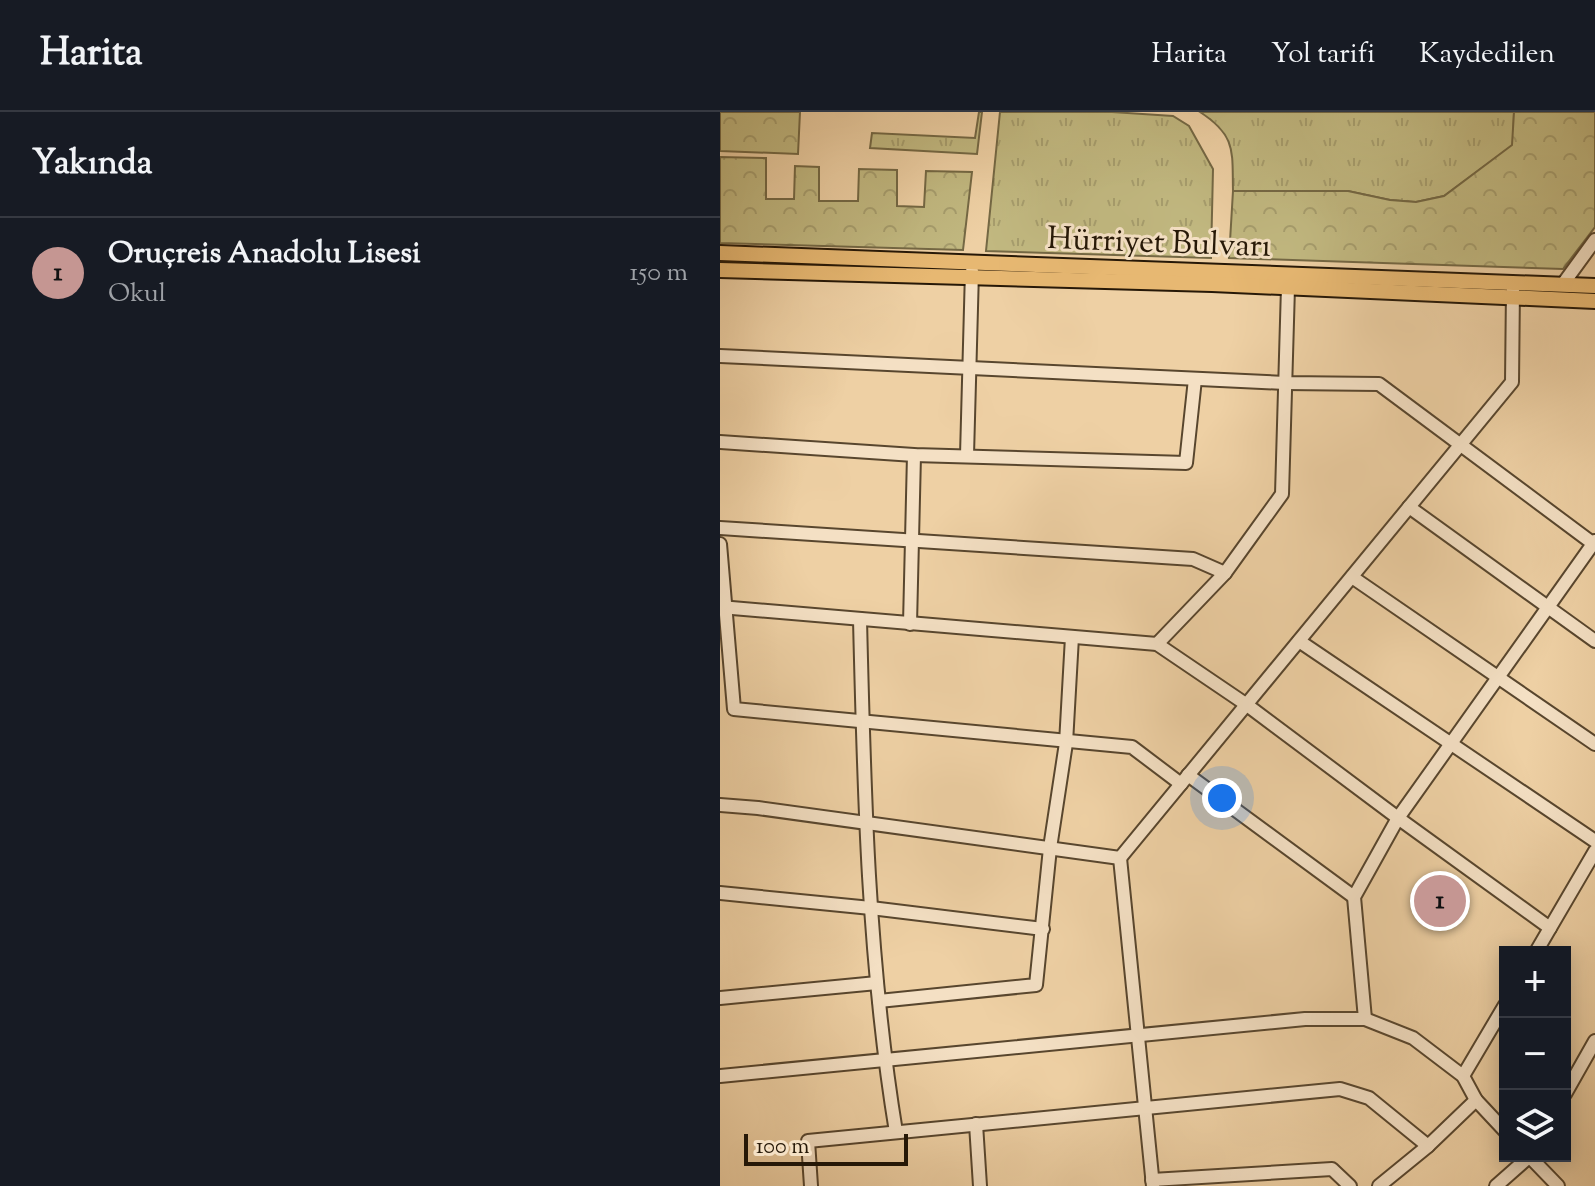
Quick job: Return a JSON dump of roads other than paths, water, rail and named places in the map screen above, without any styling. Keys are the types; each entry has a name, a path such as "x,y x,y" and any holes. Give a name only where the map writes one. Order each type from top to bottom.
{"main road":[{"name":"Hürriyet Bulvarı","path":"720,253 1288,287 1513,290 1563,284 1595,286"},
{"name":"Hürriyet Bulvarı","path":"720,270 972,268 1513,290 1595,301"}],"street":[{"path":"1563,284 1595,240"},
{"path":"967,455 972,268"},
{"path":"1157,644 1225,573 1282,494 1288,287"},
{"path":"1350,1186 1332,1169 1152,1183 1120,858 1512,382 1513,290"},
{"path":"720,356 1285,383 1379,384 1594,543 1398,818 1354,897 1365,1019"},
{"path":"720,442 914,455 1186,463 1195,379"},
{"path":"910,624 914,455"},
{"path":"1409,507 1595,641"},
{"path":"720,528 1193,559 1225,573"},
{"path":"720,544 734,709 1132,747 1354,897"},
{"path":"1352,577 1595,744"},
{"path":"723,607 1157,644 1247,705 1550,928"},
{"path":"860,619 865,824 884,1060 896,1132"},
{"path":"879,1001 1036,985 1050,848 1066,743 1072,637"},
{"path":"1299,641 1595,841"},
{"path":"720,805 1120,858"},
{"path":"1540,946 1595,851"},
{"path":"720,893 1043,929"},
{"path":"720,998 877,983"},
{"path":"1463,1076 1499,1015"},
{"path":"720,1076 1305,1019 1365,1019 1413,1038 1463,1076 1476,1100 1499,1125"},
{"path":"1567,1090 1595,1041"},
{"path":"811,1186 808,1141 1340,1089 1369,1098 1428,1146"},
{"path":"1379,1186 1428,1146 1476,1100"},
{"path":"976,1124 980,1186"},
{"path":"1496,1186 1522,1162"},
{"path":"1535,1162 1558,1186"}],"place":[{"name":"Oruçreis Anadolu Lisesi","path":"1440,901"}]}
